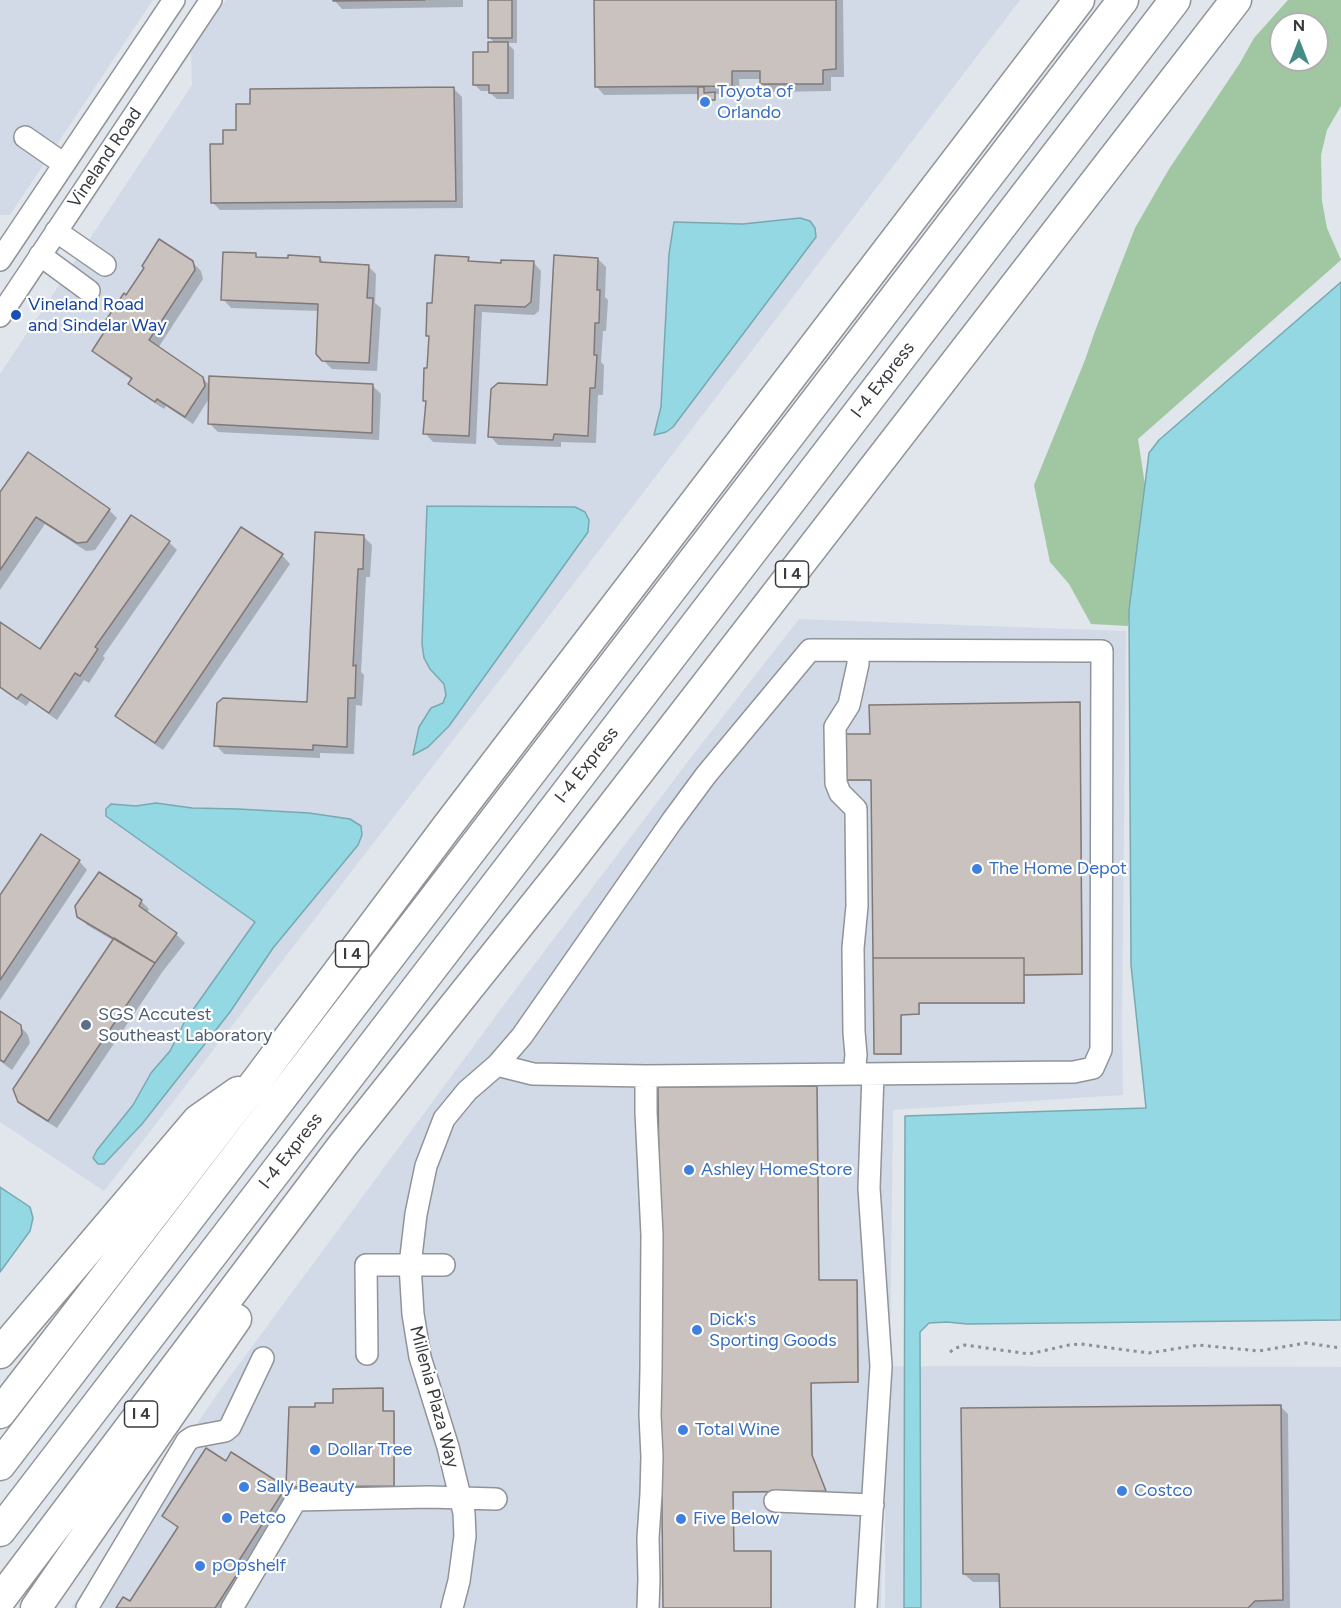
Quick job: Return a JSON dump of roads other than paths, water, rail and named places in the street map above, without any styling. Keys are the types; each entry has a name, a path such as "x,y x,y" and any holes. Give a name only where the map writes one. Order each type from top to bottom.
{"highway":[{"name":"I 4","path":"0,1413 258,1079 460,809 1079,0"},
{"path":"0,1466 1123,0"},
{"name":"I-4 Express","path":"0,1531 1175,0"},
{"name":"I 4","path":"0,1600 343,1145 566,866 1236,0"},
{"path":"0,1353 198,1120 258,1079"},
{"path":"36,1608 268,1272 282,1227"}],"street":[{"name":"Vineland Road","path":"0,316 211,0"},
{"name":"Vineland Road","path":"0,260 172,2"},
{"path":"172,2 198,19"},
{"path":"25,137 64,164"},
{"path":"56,231 105,265"},
{"path":"40,255 89,291"},
{"name":"Millenia Plaza Way","path":"452,1608 459,1581 465,1536 464,1513 448,1448 420,1357 413,1314 410,1265 416,1214 426,1166 444,1119 467,1091 497,1065 522,1036 706,775 810,650 858,651"},
{"path":"497,1065 533,1074 646,1076 864,1074 1074,1072 1093,1068 1101,1050 1102,651 858,651 858,664 849,705 835,727 836,783 840,793 856,809 857,906 853,948 854,1032 856,1055 864,1074 881,1366 866,1608"},
{"path":"646,1076 652,1235 650,1415 652,1456 648,1538 648,1608"},
{"path":"367,1354 366,1265 444,1265"},
{"path":"87,1608 186,1441 193,1437 225,1431 230,1427 263,1358"},
{"path":"232,1608 296,1500 429,1497 495,1499"},
{"path":"774,1501 873,1505"}],"water":[{"path":"800,218 810,221 815,228 816,237 673,427 666,432 654,435 661,407 669,254 674,222 743,224"},
{"path":"1341,282 1341,1320 929,1323 920,1332 921,1608 904,1608 905,1116 1146,1108 1131,965 1129,610 1149,453 1159,440"},
{"path":"427,506 575,507 585,512 589,520 588,532 449,726 428,747 413,755 419,727 431,708 443,703 446,695 444,684 430,669 424,658 422,644"},
{"path":"156,803 192,808 309,813 350,819 361,826 362,835 358,845 273,948 230,1012 142,1124 104,1164 98,1164 93,1158 97,1150 133,1105 151,1073 170,1051 185,1021 255,922 106,816 106,809 111,804 136,806"},
{"path":"0,1187 30,1207 33,1218 30,1231 0,1272"}],"place":[{"name":"Toyota of Orlando","path":"705,102"},
{"name":"Vineland Road and Sindelar Way","path":"16,315"},
{"name":"The Home Depot","path":"977,869"},
{"name":"SGS Accutest Southeast Laboratory","path":"86,1025"},
{"name":"Ashley HomeStore","path":"689,1170"},
{"name":"Dick's Sporting Goods","path":"697,1330"},
{"name":"Total Wine","path":"683,1430"},
{"name":"Dollar Tree","path":"315,1450"},
{"name":"Sally Beauty","path":"244,1487"},
{"name":"Costco","path":"1122,1491"},
{"name":"Petco","path":"227,1518"},
{"name":"Five Below","path":"681,1519"},
{"name":"pOpshelf","path":"200,1566"}]}
